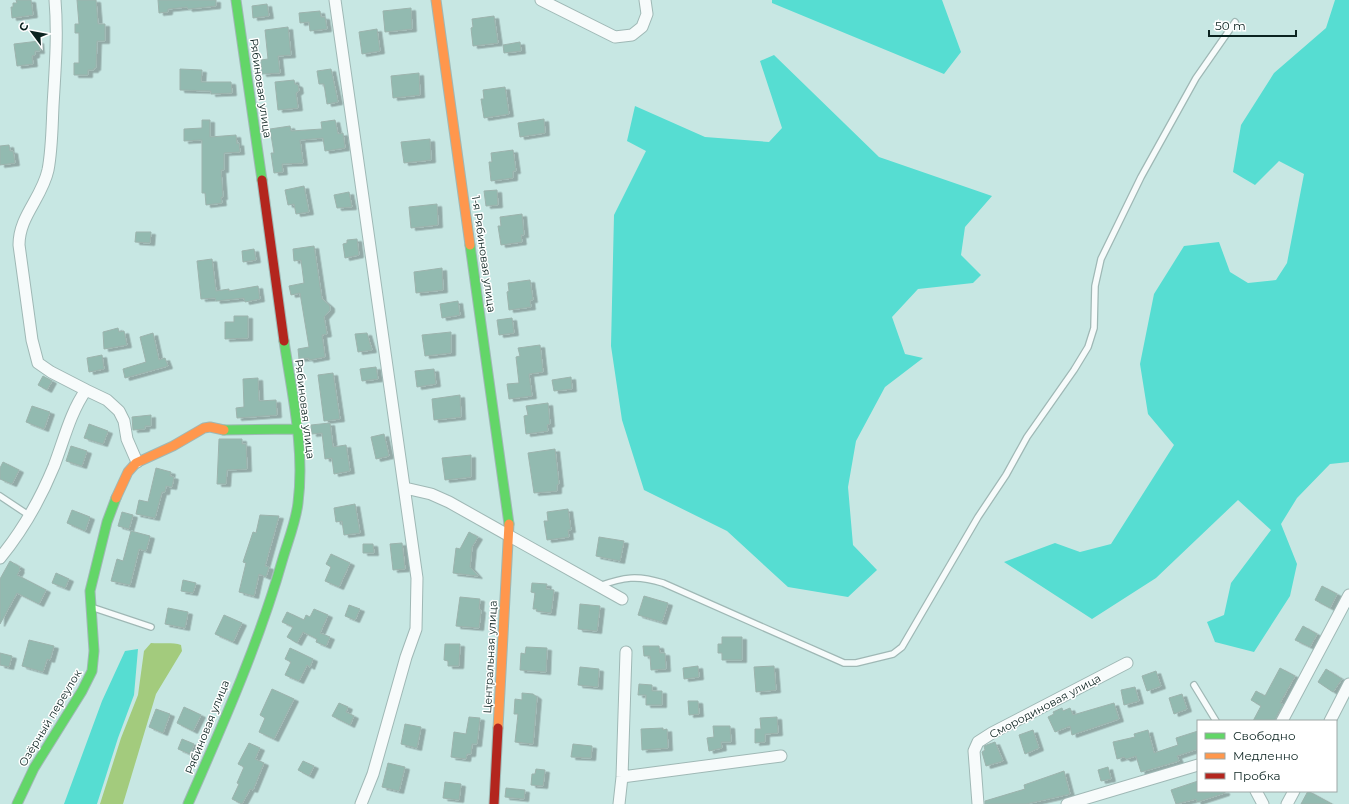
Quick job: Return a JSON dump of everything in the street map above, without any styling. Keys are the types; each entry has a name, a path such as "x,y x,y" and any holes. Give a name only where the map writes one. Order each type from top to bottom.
{"street":[{"path":"55,0 55,68 49,165 41,188 23,220 19,236 32,340 38,363 51,372 106,400 119,411 124,421 127,439 137,462"},
{"name":"Рябиновая улица","path":"188,804 222,725 273,593 298,504 300,464 297,429 236,0"},
{"path":"335,0 362,183 365,224 405,488 416,572 416,629 404,663 373,774 361,804"},
{"name":"1-я Рябиновая улица","path":"436,0 508,511"},
{"path":"541,0 615,37 632,35 642,27 647,14 645,0"},
{"path":"0,558 31,516 54,466 75,408 86,390"},
{"name":"Озёрный переулок","path":"17,804 29,774 78,699 92,672 94,642 89,606 90,591 114,502 123,480 137,462 169,448 204,428 212,427 222,430 297,429"},
{"path":"405,488 431,494 622,599"},
{"name":"Центральная улица","path":"494,804 509,536 508,511"},
{"path":"1283,720 1349,595"},
{"path":"619,804 622,777 626,652"},
{"name":"Смородиновая улица","path":"978,804 974,751 978,742 992,733 1127,663"},
{"path":"1331,720 1349,684"},
{"path":"622,777 781,756"},
{"path":"1067,804 1197,765"},
{"path":"1257,792 1263,804"},
{"path":"1287,804 1293,792"}],"lane":[{"path":"599,586 631,577 641,577 663,583 844,663 856,663 893,654 898,651 905,642 978,517 1006,476 1034,427 1065,384 1088,347 1094,328 1095,286 1101,260 1141,177 1196,78 1235,22"},
{"path":"0,496 31,516"},
{"path":"89,606 151,627"},
{"path":"1194,685 1215,720"}],"green space":[{"path":"151,643 178,644 181,645 182,651 156,694 123,804 100,804 121,738 138,695 144,651"}],"water":[{"path":"772,0 942,0 961,52 944,74 772,3"},
{"path":"1335,0 1349,0 1349,462 1330,464 1297,498 1281,524 1297,564 1290,596 1254,652 1215,642 1207,622 1224,615 1231,583 1271,530 1238,500 1156,578 1092,619 1004,562 1055,543 1080,552 1111,544 1174,445 1148,414 1140,364 1154,294 1184,246 1219,242 1230,272 1248,283 1276,280 1287,263 1304,174 1279,161 1255,185 1233,172 1241,125 1274,73 1326,28"},
{"path":"774,55 879,157 992,196 965,227 961,255 981,275 973,283 918,289 892,317 905,354 923,358 885,387 856,441 848,487 853,545 877,570 848,597 788,587 727,531 644,490 622,420 611,346 614,215 646,151 627,141 635,106 705,137 769,142 782,128 760,61"},
{"path":"138,649 134,695 118,738 97,804 64,804 102,701 125,651"}],"building":[{"path":"16,0 31,0 33,15 12,18 11,7 13,7 13,3 17,3"},
{"path":"77,0 96,0 98,24 105,24 105,41 97,41 96,68 94,68 94,70 88,70 88,75 74,75 74,63 79,63 79,33 75,33 75,24 79,24"},
{"path":"158,0 216,0 216,6 188,9 187,7 168,9 168,12 159,13"},
{"path":"267,4 269,16 253,18 252,6"},
{"path":"411,8 412,29 385,32 383,11"},
{"path":"320,11 321,17 325,17 327,29 310,31 309,22 300,23 299,13"},
{"path":"494,16 498,43 473,46 471,28 473,27 472,19"},
{"path":"288,27 291,55 278,56 280,73 262,74 261,60 268,59 265,30"},
{"path":"377,29 380,51 362,54 359,32"},
{"path":"39,41 40,51 35,51 35,55 32,56 33,64 17,66 14,44"},
{"path":"520,42 521,51 504,53 503,45"},
{"path":"180,69 202,70 201,82 231,82 232,93 211,94 211,91 180,90"},
{"path":"331,69 338,102 327,104 324,84 319,84 317,71"},
{"path":"419,73 420,95 393,98 391,76"},
{"path":"294,80 295,84 298,85 299,91 296,93 298,108 278,110 275,82"},
{"path":"505,87 509,114 484,118 481,99 484,99 483,90"},
{"path":"544,119 545,133 520,137 518,123"},
{"path":"202,120 210,120 210,137 236,135 237,144 239,143 240,152 224,153 224,170 221,170 222,203 206,205 205,193 202,193 202,140 184,141 184,129 202,128"},
{"path":"335,120 338,134 343,133 345,148 325,151 323,138 300,140 303,163 282,164 283,172 274,173 271,153 274,153 270,129 290,126 291,131 322,129 321,122"},
{"path":"430,139 431,160 404,163 401,142"},
{"path":"9,145 10,151 13,151 15,163 0,165 0,146"},
{"path":"513,150 516,171 513,171 513,178 491,181 489,162 492,162 491,153"},
{"path":"304,186 309,212 296,214 294,204 288,205 285,190"},
{"path":"497,190 498,205 486,206 484,191"},
{"path":"349,192 352,207 337,208 334,195"},
{"path":"437,204 438,225 411,228 409,207"},
{"path":"522,214 524,235 521,235 522,242 501,245 498,226 501,226 500,217"},
{"path":"136,232 151,232 150,243 135,242"},
{"path":"357,239 359,255 345,258 343,244 347,243 347,240"},
{"path":"314,246 322,299 330,306 330,310 324,317 327,334 322,335 325,357 309,360 309,358 299,359 298,349 309,347 300,293 291,295 289,286 304,283 301,260 294,261 293,249"},
{"path":"254,249 256,260 243,262 242,251"},
{"path":"212,259 216,291 229,289 229,291 258,286 260,299 245,302 244,298 216,301 215,298 201,299 197,261"},
{"path":"442,268 443,290 416,293 414,272"},
{"path":"530,280 533,300 530,300 531,307 509,310 507,292 509,291 508,283"},
{"path":"458,301 460,315 442,318 440,304"},
{"path":"234,316 248,316 248,338 225,339 225,322 234,322"},
{"path":"512,318 514,333 499,335 497,320"},
{"path":"118,328 119,332 124,331 127,345 104,349 103,332"},
{"path":"451,332 451,353 425,356 422,335"},
{"path":"153,333 159,360 165,358 168,366 125,378 123,369 146,362 140,337"},
{"path":"367,333 372,350 358,352 355,334"},
{"path":"540,345 543,372 529,374 532,396 509,399 507,384 519,383 516,357 520,356 518,348"},
{"path":"102,355 104,369 89,372 87,358"},
{"path":"376,367 378,379 362,381 360,369"},
{"path":"434,369 436,384 417,387 415,371"},
{"path":"333,373 340,419 324,421 318,375"},
{"path":"43,376 52,381 47,390 38,385"},
{"path":"571,377 572,389 554,391 552,380"},
{"path":"258,378 259,401 276,400 277,415 237,418 236,408 244,407 243,379"},
{"path":"460,395 461,417 434,420 432,399"},
{"path":"548,403 550,424 547,425 548,431 526,434 524,416 528,415 526,406"},
{"path":"32,406 50,412 44,429 26,422"},
{"path":"151,415 151,426 145,426 145,429 133,430 132,417"},
{"path":"330,423 333,447 346,445 350,471 334,474 332,458 325,459 322,433 312,434 311,425"},
{"path":"89,424 108,431 103,444 84,438"},
{"path":"384,434 389,456 376,459 371,437"},
{"path":"219,439 242,439 242,444 246,444 247,469 227,470 226,484 217,484"},
{"path":"71,446 87,451 82,466 66,461"},
{"path":"555,449 559,484 557,485 557,491 534,493 528,453"},
{"path":"471,455 471,477 445,480 442,458"},
{"path":"3,462 19,470 12,484 0,479 0,468"},
{"path":"156,468 171,472 170,476 174,477 172,487 166,486 165,492 162,492 155,518 136,514 139,500 148,502"},
{"path":"355,504 360,533 344,535 342,521 336,522 334,508"},
{"path":"568,509 571,530 568,530 569,537 547,540 544,521 548,521 547,512"},
{"path":"72,510 90,517 85,531 67,523"},
{"path":"122,512 133,515 129,529 118,526"},
{"path":"260,515 279,516 265,566 269,567 266,577 259,574 254,596 239,592 246,563 243,562 253,532 256,533"},
{"path":"131,531 150,536 146,551 139,549 130,585 111,581 117,559 123,561"},
{"path":"469,532 478,537 472,547 470,567 478,576 453,573 456,548 460,549"},
{"path":"599,537 624,541 620,561 596,556"},
{"path":"402,543 405,569 393,570 390,544"},
{"path":"363,544 373,544 374,553 363,553"},
{"path":"331,554 350,563 339,587 325,581 331,567 326,564"},
{"path":"10,561 20,567 17,575 46,590 39,604 17,593 0,624 0,579"},
{"path":"56,573 69,579 65,588 52,583"},
{"path":"183,580 196,583 193,593 181,591"},
{"path":"532,583 547,584 546,589 554,590 551,613 536,611 537,609 533,609 535,593 531,592"},
{"path":"1322,586 1337,594 1330,608 1315,600"},
{"path":"644,596 668,603 662,622 638,615"},
{"path":"460,597 480,599 479,609 481,610 479,628 456,626"},
{"path":"580,604 600,606 597,631 578,629"},
{"path":"349,605 360,609 355,620 345,616"},
{"path":"168,608 188,612 185,628 165,624"},
{"path":"314,609 328,615 320,633 330,637 326,646 316,642 317,639 303,632 297,643 287,637 293,627 282,622 287,612 304,620 306,615 310,617"},
{"path":"224,615 242,623 233,642 215,634"},
{"path":"1303,626 1317,634 1310,647 1295,640"},
{"path":"722,637 742,637 742,660 722,660 722,653 718,653 718,644 722,644"},
{"path":"29,640 54,646 50,660 47,659 43,672 22,666"},
{"path":"445,644 460,644 459,666 448,666 448,661 444,660"},
{"path":"643,646 659,646 660,653 665,653 666,669 651,670 650,656 644,656"},
{"path":"526,647 547,648 546,672 520,670 521,653 525,654"},
{"path":"290,648 313,659 310,667 307,665 299,681 285,675 291,662 285,659"},
{"path":"0,653 12,656 9,667 0,665"},
{"path":"698,666 699,677 684,679 683,668"},
{"path":"774,666 776,690 756,692 754,667"},
{"path":"580,667 599,669 598,687 578,685"},
{"path":"1280,668 1295,676 1280,703 1283,704 1275,720 1254,720 1261,706 1251,700 1256,691 1265,696"},
{"path":"1326,669 1342,679 1333,692 1318,682"},
{"path":"1156,671 1161,686 1147,691 1142,676"},
{"path":"639,684 652,685 652,691 662,691 662,705 646,705 646,695 638,695"},
{"path":"1135,687 1139,701 1124,705 1121,690"},
{"path":"272,689 294,699 274,739 259,732 265,718 260,715"},
{"path":"522,693 533,694 537,697 533,744 515,742 518,714 514,714 515,699 522,700"},
{"path":"1182,694 1187,709 1174,714 1169,698"},
{"path":"688,701 698,701 699,714 689,715"},
{"path":"339,703 348,707 346,712 354,716 350,725 332,716"},
{"path":"1114,703 1119,719 1072,735 1070,726 1055,732 1048,717 1054,714 1053,712 1062,708 1063,711 1070,708 1073,715"},
{"path":"184,707 201,715 193,731 177,723"},
{"path":"156,709 170,714 163,733 149,727"},
{"path":"469,717 480,718 477,744 472,744 471,754 467,754 466,759 451,757 454,732 466,734"},
{"path":"777,717 778,733 765,734 765,742 755,743 755,729 761,729 760,718"},
{"path":"405,724 421,727 417,748 401,744"},
{"path":"713,726 730,726 731,742 721,742 722,748 709,751 707,738 714,737"},
{"path":"663,728 663,730 667,729 668,748 642,750 641,729"},
{"path":"1033,730 1039,748 1025,754 1019,735"},
{"path":"1148,730 1154,753 1178,745 1176,738 1197,731 1197,749 1177,756 1179,761 1141,772 1136,756 1126,759 1124,757 1117,759 1113,742 1135,737 1134,734"},
{"path":"182,739 194,744 190,754 178,749"},
{"path":"995,742 1003,761 986,766 982,752 985,750 984,746"},
{"path":"249,743 260,748 255,759 264,763 253,790 250,789 242,804 232,799 239,784 237,783 244,767 238,764"},
{"path":"573,744 592,746 591,758 571,757"},
{"path":"303,761 314,766 309,776 298,770"},
{"path":"388,763 405,767 399,791 382,787"},
{"path":"1108,767 1111,779 1101,781 1098,770"},
{"path":"536,769 545,770 543,786 531,785 532,774 535,774"},
{"path":"1064,771 1070,794 1026,804 985,804 985,801 1025,789 1024,785"},
{"path":"1197,781 1197,792 1225,793 1197,802 1196,799 1176,804 1171,790"},
{"path":"445,782 461,784 459,800 443,798"},
{"path":"506,788 525,790 524,799 505,797"},
{"path":"1307,792 1310,792 1332,804 1301,804"}],"traffic: fast":[{"path":"236,0 262,180"},
{"path":"470,245 509,524"},
{"path":"188,804 252,652 292,531 297,510 300,483 299,442 284,341"},
{"path":"224,430 297,429"},
{"path":"17,804 34,768 82,691 92,671 94,651 90,591 107,522 116,498"}],"traffic: slow":[{"path":"436,0 470,245"},
{"path":"116,498 128,472 136,463 173,446 204,428 210,427 224,430"},
{"path":"498,728 509,524"}],"traffic: jam":[{"path":"262,180 284,341"},
{"path":"494,804 498,728"}]}
